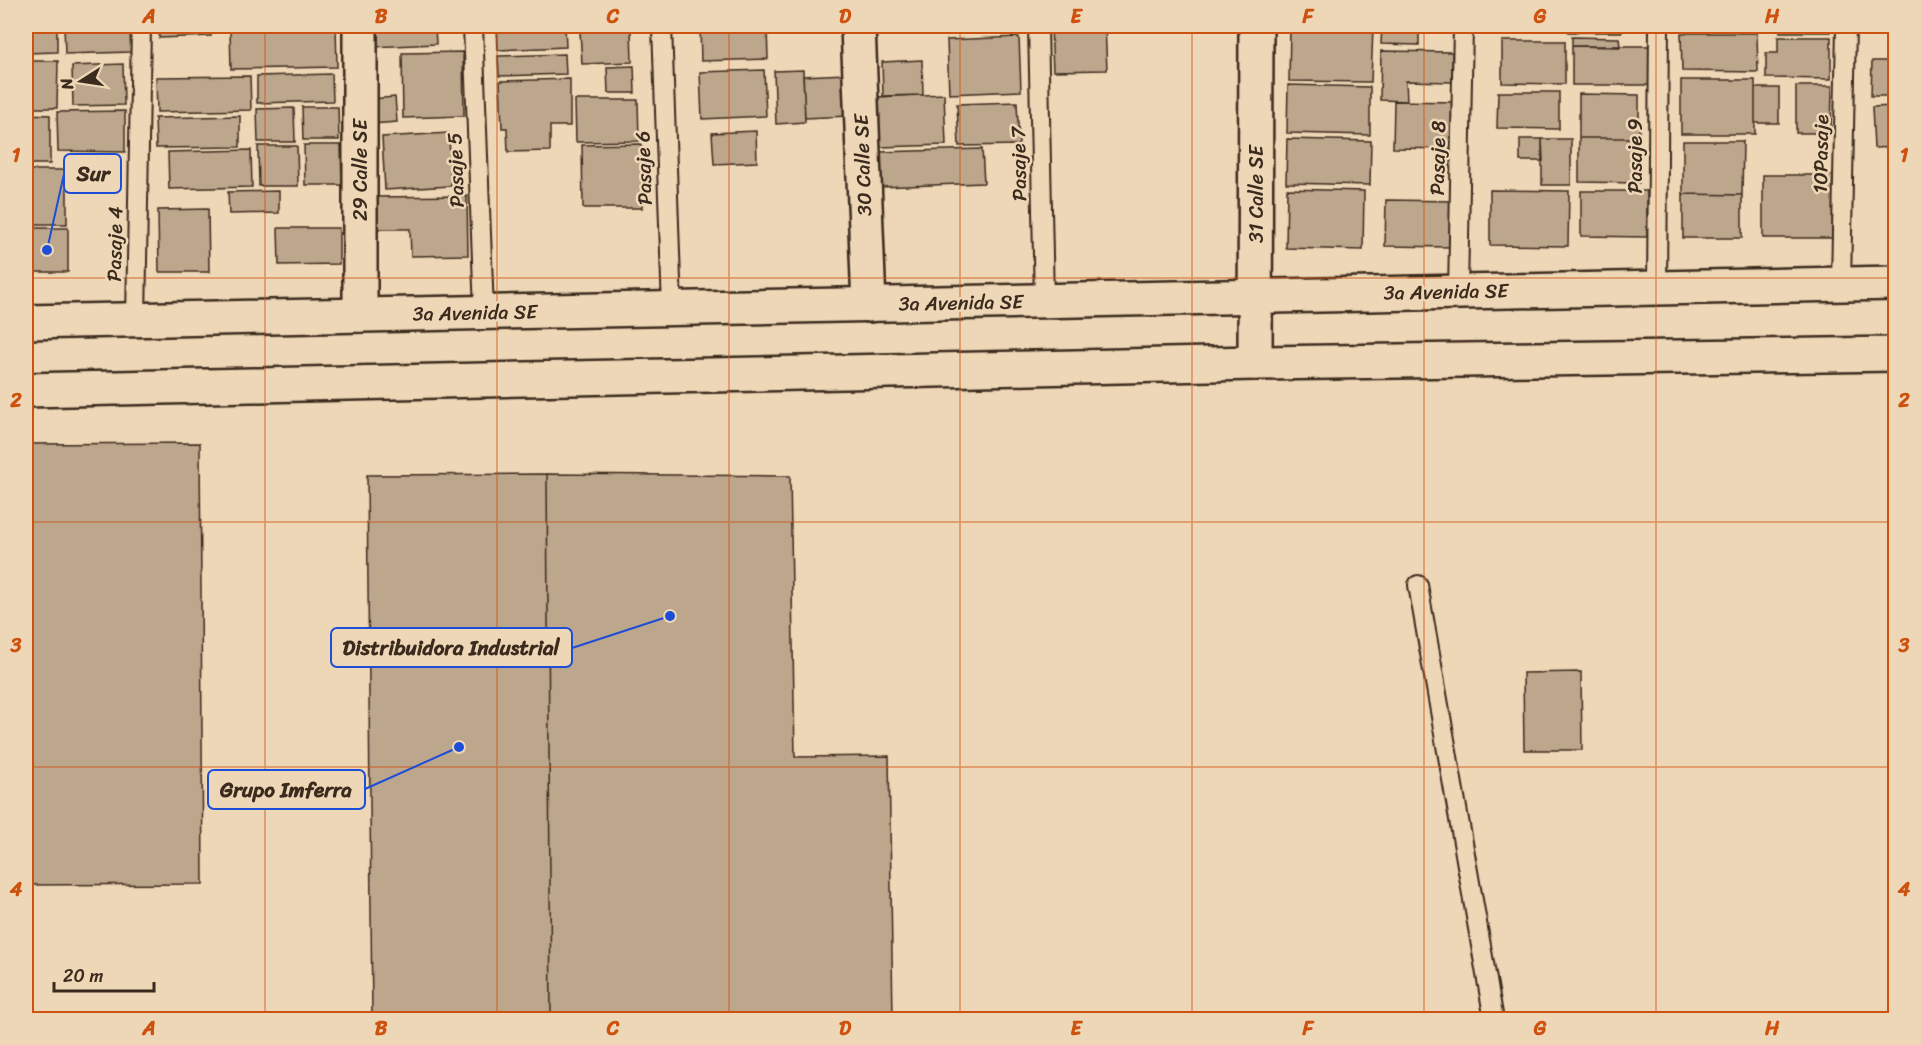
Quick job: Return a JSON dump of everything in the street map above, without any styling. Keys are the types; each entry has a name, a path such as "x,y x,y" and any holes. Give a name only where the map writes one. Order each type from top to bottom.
{"main road":[{"name":"29 Calle SE","path":"360,26 360,315"},
{"name":"30 Calle SE","path":"858,26 869,305"},
{"name":"31 Calle SE","path":"1255,363 1256,26"},
{"name":"3a Avenida SE","path":"26,322 1896,283"},
{"path":"26,390 1255,363 1896,354"}],"lane":[{"name":"Pasaje 4","path":"136,320 141,26"},
{"name":"Pasaje 5","path":"473,26 484,312"},
{"name":"Pasaje 6","path":"662,26 672,309"},
{"name":"Pasaje 7","path":"1038,26 1044,301"},
{"name":"Pasaje 8","path":"1458,292 1463,26"},
{"name":"Pasaje 9","path":"1657,288 1659,26"},
{"name":"10Pasaje","path":"1841,284 1846,26"},
{"path":"1418,585 1494,1020"}],"building":[{"path":"26,26 57,26 57,52 26,53"},
{"path":"64,26 130,26 131,52 65,54"},
{"path":"159,26 211,26 211,36 159,38"},
{"path":"336,26 337,67 231,69 230,29"},
{"path":"371,26 435,26 436,44 372,47"},
{"path":"497,26 565,26 566,47 498,50"},
{"path":"700,26 767,26 768,59 701,61"},
{"path":"1051,26 1105,26 1107,70 1053,71"},
{"path":"1290,26 1373,27 1371,82 1289,81"},
{"path":"1382,26 1419,26 1419,45 1381,44"},
{"path":"1568,26 1622,26 1622,32 1568,32"},
{"path":"1695,26 1747,26 1747,29 1695,28"},
{"path":"1780,26 1830,26 1830,32 1780,32"},
{"path":"631,29 632,62 582,64 580,31"},
{"path":"1681,33 1757,33 1758,72 1682,71"},
{"path":"1019,37 1021,91 949,94 947,40"},
{"path":"1572,37 1619,38 1620,47 1572,46"},
{"path":"1778,37 1831,37 1831,79 1766,78 1766,53 1778,53"},
{"path":"1502,41 1565,41 1565,84 1502,83"},
{"path":"1572,46 1649,46 1649,85 1572,85"},
{"path":"1381,51 1452,52 1452,82 1406,81 1407,101 1380,100"},
{"path":"463,52 464,116 403,118 402,53"},
{"path":"565,54 566,74 499,76 498,56"},
{"path":"922,60 923,95 883,96 882,62"},
{"path":"26,61 58,61 57,108 26,108"},
{"path":"1872,61 1896,61 1896,96 1871,96"},
{"path":"123,64 124,105 73,106 72,66"},
{"path":"634,66 635,93 608,93 607,67"},
{"path":"764,70 766,116 702,119 700,72"},
{"path":"803,70 805,122 776,124 774,71"},
{"path":"332,74 333,101 257,103 257,76"},
{"path":"846,74 848,116 805,118 803,76"},
{"path":"250,76 251,110 157,112 156,77"},
{"path":"570,79 570,126 550,126 550,151 508,152 507,128 502,128 500,81"},
{"path":"1681,80 1755,80 1755,134 1681,134"},
{"path":"1288,85 1370,87 1370,135 1287,133"},
{"path":"1796,86 1832,86 1831,133 1796,133"},
{"path":"1755,88 1779,88 1779,123 1755,123"},
{"path":"1498,92 1559,92 1559,129 1497,128"},
{"path":"944,94 946,145 880,147 877,97"},
{"path":"1579,94 1639,95 1639,138 1579,138"},
{"path":"395,97 397,122 372,124 371,99"},
{"path":"575,100 638,100 639,141 576,142"},
{"path":"1394,101 1453,102 1452,149 1393,148"},
{"path":"1017,102 1019,145 959,146 957,104"},
{"path":"1896,106 1896,147 1874,148 1872,107"},
{"path":"302,107 338,107 339,140 303,140"},
{"path":"294,108 295,142 258,142 257,109"},
{"path":"125,111 125,152 58,151 57,112"},
{"path":"26,114 50,115 50,164 26,164"},
{"path":"240,116 240,147 156,148 155,118"},
{"path":"756,131 757,162 714,164 712,133"},
{"path":"449,133 451,186 385,190 382,137"},
{"path":"1579,138 1639,138 1639,183 1579,182"},
{"path":"1287,139 1371,141 1370,185 1286,183"},
{"path":"1520,139 1542,139 1543,161 1520,161"},
{"path":"1542,139 1571,139 1571,185 1542,185"},
{"path":"1683,141 1743,141 1742,195 1683,194"},
{"path":"641,144 642,208 583,208 582,145"},
{"path":"304,145 341,145 342,185 305,185"},
{"path":"258,146 297,146 298,186 259,186"},
{"path":"982,149 984,183 881,187 880,152"},
{"path":"251,150 252,187 169,189 168,152"},
{"path":"26,170 67,170 67,224 26,224"},
{"path":"1763,175 1835,175 1834,238 1763,238"},
{"path":"1287,189 1364,191 1363,250 1286,248"},
{"path":"1490,190 1569,191 1568,246 1490,245"},
{"path":"279,191 279,213 229,214 228,192"},
{"path":"1581,191 1647,191 1647,237 1581,236"},
{"path":"1683,194 1742,195 1742,238 1683,238"},
{"path":"467,196 468,255 411,256 410,229 377,229 376,197"},
{"path":"1386,200 1453,201 1452,247 1385,246"},
{"path":"208,209 209,272 159,272 158,210"},
{"path":"26,228 68,228 68,272 26,272"},
{"path":"278,228 339,228 339,264 279,265"},
{"path":"200,443 203,884 26,885 26,444"},
{"path":"547,474 790,476 795,757 889,756 893,1020 551,1020"},
{"path":"547,474 551,1020 372,1020 367,475"},
{"path":"1581,672 1582,750 1524,750 1523,673"}],"place":[{"name":"Sur","path":"47,250"},
{"name":"Distribuidora Industrial","path":"670,616"},
{"name":"Grupo Imferra","path":"459,747"}]}
